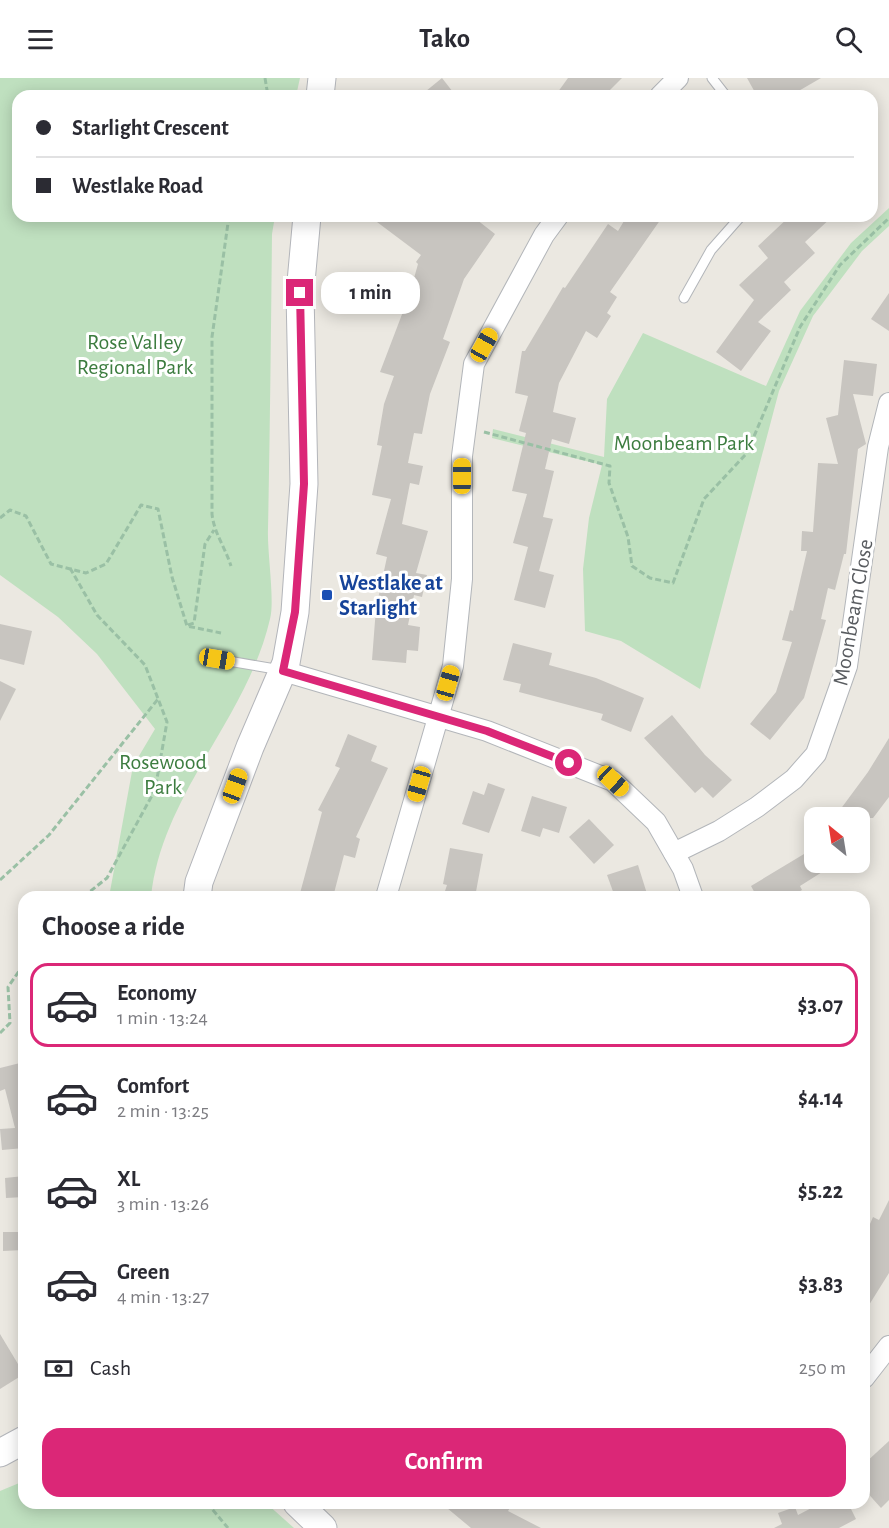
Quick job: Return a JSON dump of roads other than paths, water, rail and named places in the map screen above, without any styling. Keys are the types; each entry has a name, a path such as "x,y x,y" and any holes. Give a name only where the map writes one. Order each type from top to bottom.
{"street":[{"path":"666,90 678,78"},
{"path":"198,891 250,747 283,671 295,612 304,484 300,293 306,222"},
{"path":"388,891 453,666 462,579 462,456 474,364 544,235 554,222"},
{"name":"Moonbeam Close","path":"674,853 719,831 757,807 794,779 816,754 847,666 878,447 889,403"},
{"path":"283,671 487,731 613,781 656,822 683,869 691,891"},
{"path":"870,1370 889,1346"},
{"path":"0,1454 18,1444"},
{"path":"0,1454 18,1450"},
{"path":"303,1509 323,1528"}],"lane":[{"path":"712,78 721,90"},
{"path":"684,298 711,250 736,222"},
{"path":"217,659 283,671"}],"place":[{"name":"Westlake at Starlight","path":"327,595"}],"park label":[{"name":"Rose Valley Regional Park","path":"135,354"},
{"name":"Moonbeam Park","path":"684,442"},
{"name":"Rosewood Park","path":"163,774"}]}
